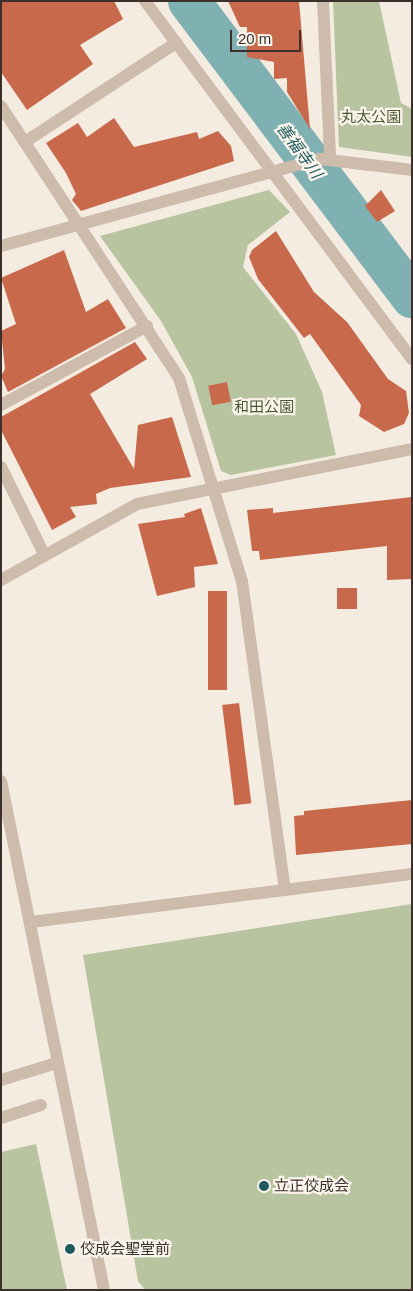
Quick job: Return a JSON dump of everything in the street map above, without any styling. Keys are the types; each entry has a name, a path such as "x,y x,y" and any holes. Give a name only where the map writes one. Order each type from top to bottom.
{"street":[{"path":"145,1 277,172 412,359"},
{"path":"323,1 325,158"},
{"path":"25,142 176,43"},
{"path":"1,106 81,225 179,378 216,488 242,582 284,889"},
{"path":"1,246 325,158 412,170"},
{"path":"1,406 147,326"},
{"path":"1,580 137,504 412,448"},
{"path":"1,467 45,556"},
{"path":"1,781 4,807 31,922 104,1290"},
{"path":"31,922 412,874"},
{"path":"1,1080 58,1063"},
{"path":"1,1118 41,1105"}],"green space":[{"name":"丸太公園","path":"333,1 379,1 401,103 412,109 412,157 339,147"},
{"name":"和田公園","path":"269,190 290,212 248,245 243,267 296,334 322,392 336,455 231,475 221,471 192,377 161,321 100,236"},
{"name":"立正佼成会","path":"412,904 412,1290 145,1290 138,1281 83,955"},
{"path":"36,1144 67,1290 1,1290 1,1152"}],"building":[{"path":"1,1 114,1 123,19 80,45 93,64 27,110 1,72"},
{"path":"228,1 299,1 310,129 287,92 287,78 274,79 274,62 247,57 247,27 240,27"},
{"path":"114,118 134,147 197,132 199,139 218,131 231,146 234,161 81,211 72,200 76,194 66,173 46,143 78,123 87,137"},
{"path":"381,190 395,211 377,222 365,206"},
{"path":"276,231 314,292 347,322 388,379 406,391 409,413 404,424 384,432 359,416 361,405 310,334 304,338 258,279 249,257 252,250"},
{"path":"64,250 86,312 108,299 126,328 8,392 1,376 5,369 1,331 16,324 1,278"},
{"path":"135,342 147,359 90,394 134,469 138,425 172,417 191,477 110,488 96,494 97,504 70,507 76,517 52,530 1,430 1,417"},
{"path":"227,382 231,402 212,405 208,386"},
{"path":"412,497 412,579 387,580 387,546 260,560 259,551 252,551 247,510 273,508 273,513"},
{"path":"201,508 218,564 194,567 195,587 157,596 138,524 185,517 184,514"},
{"path":"337,588 357,588 357,609 337,609"},
{"path":"208,591 227,591 227,690 208,690"},
{"path":"239,703 251,803 234,805 222,705"},
{"path":"412,800 412,844 296,855 294,816 304,815 304,811"}],"waterway":[{"name":"善福寺川","path":"189,1 412,297"}],"place":[{"name":"立正佼成会","path":"264,1186"},
{"name":"佼成会聖堂前","path":"70,1249"}]}
